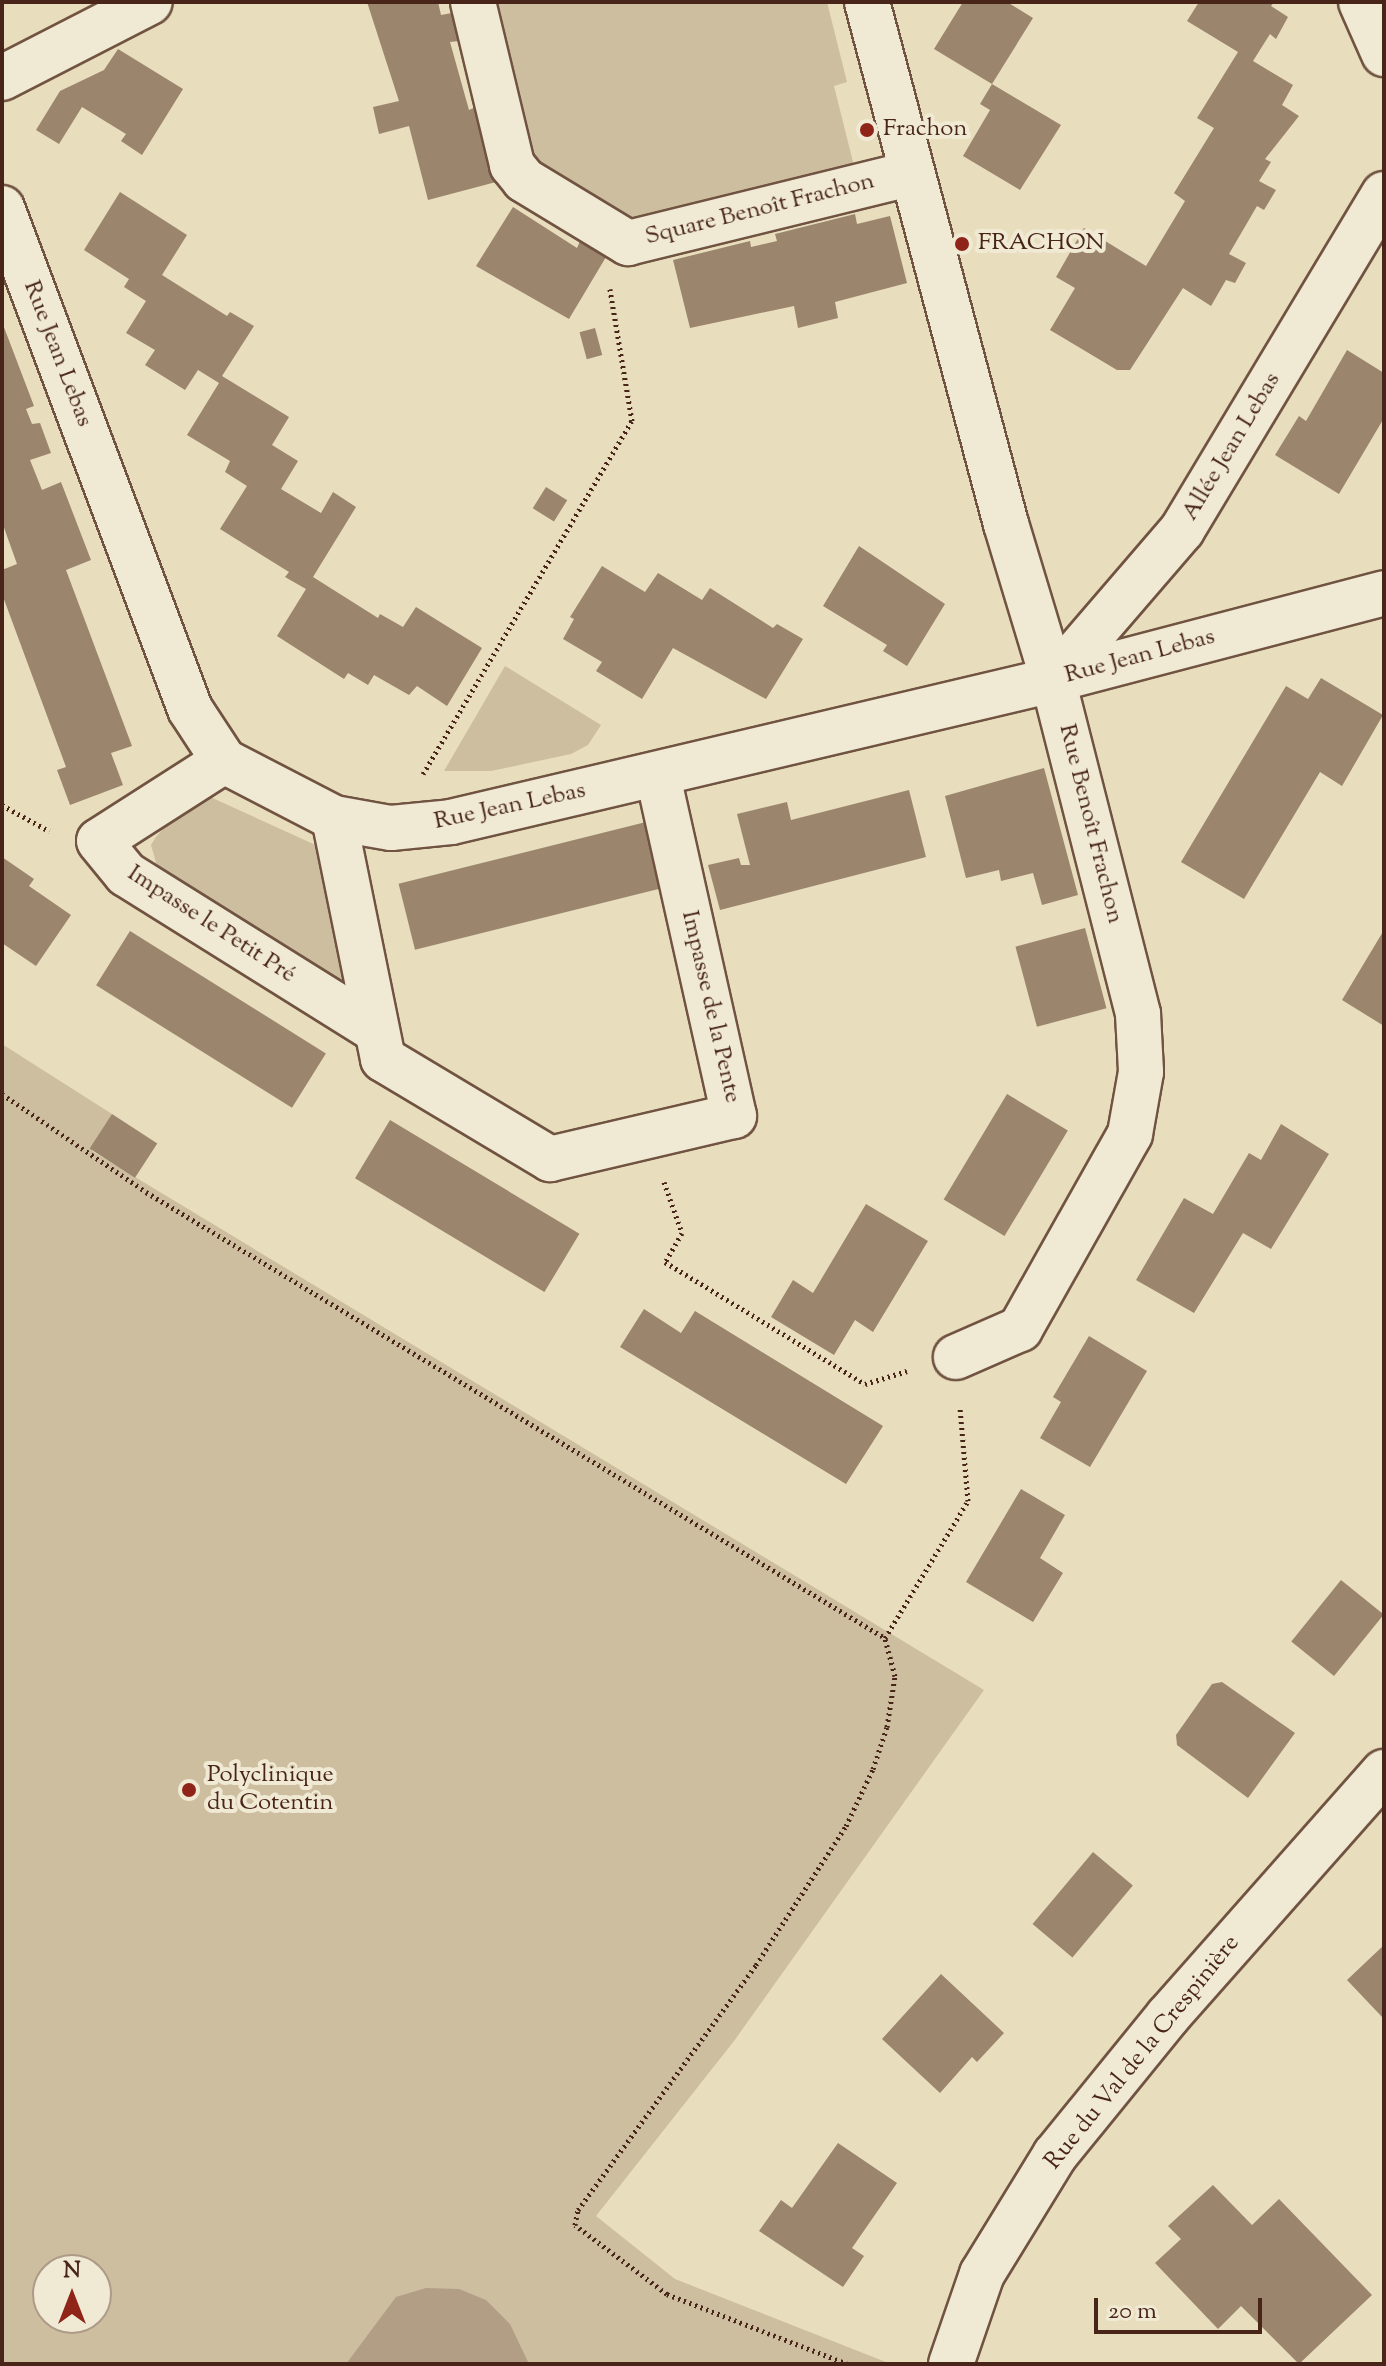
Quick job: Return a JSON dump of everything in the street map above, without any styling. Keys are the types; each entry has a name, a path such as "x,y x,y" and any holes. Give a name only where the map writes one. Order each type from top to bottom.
{"street":[{"path":"2,78 150,2"},
{"name":"Square Benoît Frachon","path":"473,2 512,165 524,180 628,243 912,173"},
{"name":"Rue Benoît Frachon","path":"867,2 1006,524 1053,680 1138,1014 1141,1072 1130,1134 1020,1329 956,1357"},
{"path":"1361,2 1384,54"},
{"name":"Allée Jean Lebas","path":"1053,680 1182,530 1384,194"},
{"name":"Rue Jean Lebas","path":"2,208 190,709 224,761 334,818 391,828 451,822 1053,680 1384,593"},
{"name":"Impasse le Petit Pré","path":"224,761 99,841 126,874 374,1029"},
{"name":"Impasse de la Pente","path":"334,818 374,1029 383,1059 550,1159 734,1116 658,775"},
{"name":"Rue du Val de la Crespinière","path":"951,2364 982,2274 1055,2155 1168,2016 1384,1772"}],"path":[{"path":"391,828 632,421 608,294 628,243"},
{"path":"2,1094 146,1192 885,1638 895,1676 887,1727 846,1826 756,1965 578,2210 575,2225 667,2294 848,2364"},
{"path":"647,1136 682,1233 665,1262 865,1384 956,1357 968,1501 885,1638"}],"shaded area":[{"path":"493,2 827,2 847,82 834,86 855,170 634,221 547,176 531,157"},
{"path":"505,666 601,725 588,745 571,754 491,771 444,771"},
{"path":"208,796 320,847 344,982 158,870 151,845 156,837 187,801"},
{"path":"2,1044 112,1114 92,1151 984,1690 734,2041 596,2216 675,2279 891,2364 2,2364"},
{"path":"426,2288 459,2289 486,2300 510,2324 529,2364 346,2364 396,2297"}],"building":[{"path":"367,2 438,2 441,15 452,13 459,41 450,42 469,110 476,107 496,182 428,200 409,126 379,134 373,107 399,101"},
{"path":"963,2 1007,2 1033,18 992,84 934,49"},
{"path":"1199,2 1274,2 1271,6 1288,17 1276,39 1270,34 1253,61 1293,85 1282,105 1299,116 1265,159 1271,162 1259,181 1276,190 1264,210 1257,206 1229,254 1246,263 1235,283 1226,280 1211,306 1183,288 1130,370 1117,370 1050,330 1075,288 1056,277 1084,228 1146,266 1185,201 1174,193 1214,128 1197,118 1238,52 1187,21"},
{"path":"118,49 183,89 142,155 121,141 126,134 82,107 59,144 36,130 60,91 104,70"},
{"path":"992,84 1061,125 1020,190 963,156 990,110 980,104"},
{"path":"120,192 187,235 162,275 227,316 230,312 254,326 222,376 289,417 272,445 298,461 281,489 321,513 333,492 356,507 313,577 378,618 380,614 403,627 416,607 482,648 447,706 417,686 409,695 374,675 368,685 348,673 344,679 277,636 306,589 285,577 289,572 220,529 247,486 225,472 230,461 187,435 219,383 198,370 185,390 145,365 155,350 126,333 146,301 124,287 129,279 84,250"},
{"path":"513,207 577,248 580,241 606,257 569,319 476,266"},
{"path":"855,214 857,224 890,216 907,283 835,302 838,318 798,328 794,306 690,328 673,260 750,241 751,247 777,241 775,234"},
{"path":"2,322 34,406 26,409 32,424 40,423 51,453 30,460 42,490 61,482 91,560 66,570 132,746 111,753 123,785 70,805 57,770 66,767 2,594 2,570 17,564 2,522"},
{"path":"595,328 602,355 587,359 580,332"},
{"path":"1347,350 1384,373 1384,418 1339,494 1275,455 1299,416 1306,421"},
{"path":"546,487 567,500 554,521 533,508"},
{"path":"859,546 945,604 907,666 883,651 887,645 823,606"},
{"path":"602,566 645,592 658,573 702,600 710,588 773,628 777,624 803,639 766,699 673,648 642,699 596,671 602,662 563,639 574,619 570,617"},
{"path":"1321,678 1383,715 1342,786 1320,772 1244,899 1181,862 1286,686 1308,699"},
{"path":"1044,768 1078,895 1042,905 1033,873 1001,881 999,870 966,878 945,796"},
{"path":"909,790 926,857 720,910 708,865 739,858 741,865 750,865 737,814 787,802 791,820"},
{"path":"646,822 662,888 415,950 399,884"},
{"path":"2,857 34,879 29,886 71,915 36,966 2,943"},
{"path":"1085,928 1106,1008 1037,1027 1015,947"},
{"path":"1384,930 1384,1026 1342,1000"},
{"path":"130,931 326,1053 292,1108 96,985"},
{"path":"1007,1094 1068,1131 1005,1236 944,1199"},
{"path":"112,1114 157,1143 135,1178 90,1148"},
{"path":"390,1120 579,1234 544,1292 355,1178"},
{"path":"1281,1124 1329,1154 1271,1249 1243,1233 1194,1313 1136,1280 1184,1198 1213,1214 1249,1153 1261,1160"},
{"path":"866,1204 928,1241 873,1332 855,1320 834,1355 771,1317 793,1280 813,1293"},
{"path":"644,1309 681,1333 695,1311 883,1426 846,1484 620,1347"},
{"path":"1089,1336 1147,1371 1090,1467 1040,1438 1061,1402 1053,1397"},
{"path":"1021,1489 1065,1515 1040,1558 1063,1573 1033,1622 966,1582"},
{"path":"1341,1580 1384,1615 1334,1676 1291,1641"},
{"path":"1222,1682 1295,1733 1248,1798 1177,1745 1176,1735 1212,1684"},
{"path":"1093,1852 1133,1885 1072,1957 1033,1924"},
{"path":"1384,1945 1384,2019 1347,1980"},
{"path":"941,1974 1004,2033 977,2062 972,2057 940,2093 882,2039"},
{"path":"838,2143 897,2183 852,2248 864,2256 843,2287 759,2231 781,2200 792,2208"},
{"path":"1213,2185 1252,2225 1279,2199 1372,2295 1299,2364 1241,2306 1218,2329 1155,2263 1181,2239 1168,2226"}],"place":[{"name":"Frachon","path":"867,130"},
{"name":"FRACHON","path":"962,244"},
{"name":"Polyclinique du Cotentin","path":"189,1790"}]}
